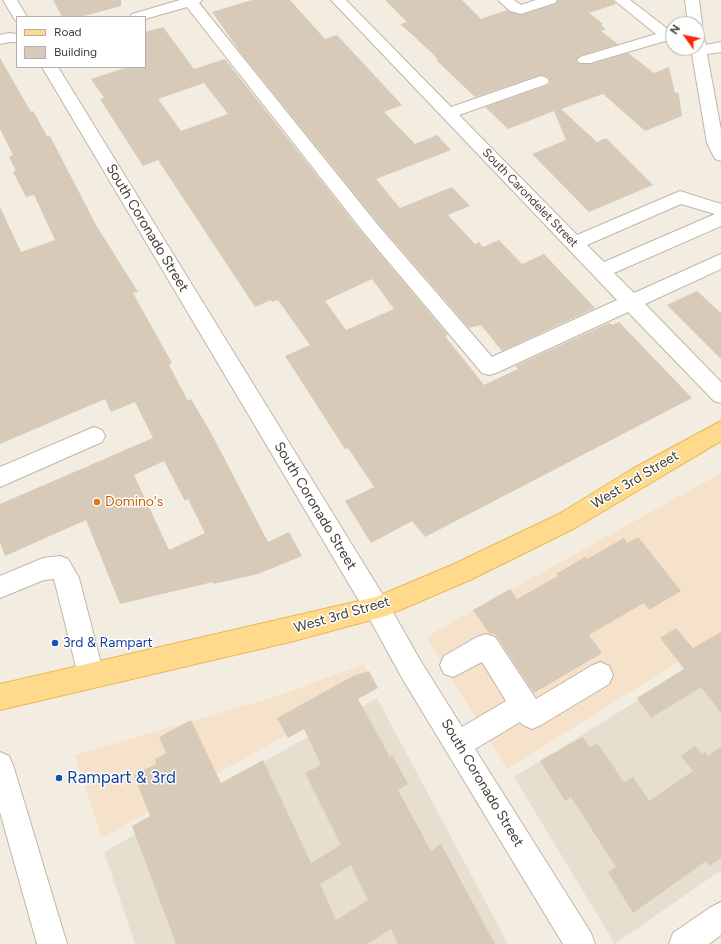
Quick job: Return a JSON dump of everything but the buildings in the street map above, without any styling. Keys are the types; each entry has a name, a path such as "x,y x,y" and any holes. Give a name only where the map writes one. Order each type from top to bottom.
{"main road":[{"name":"West 3rd Street","path":"0,697 294,629 377,608 462,572 567,521 642,475 721,430"}],"street":[{"path":"10,0 19,16"},
{"name":"South Carondelet Street","path":"338,0 721,395"},
{"path":"505,0 515,8 521,10 550,0"},
{"path":"621,0 665,34"},
{"path":"692,0 694,16"},
{"path":"140,16 185,1 372,229 489,367 721,261"},
{"path":"0,40 9,37 16,38"},
{"path":"585,60 665,39"},
{"path":"705,46 721,47"},
{"path":"696,56 715,143 721,155"},
{"name":"South Coronado Street","path":"51,68 580,944"},
{"path":"448,113 541,81"},
{"path":"574,243 680,197 721,210"},
{"path":"601,271 721,219"},
{"path":"0,477 94,436"},
{"path":"0,587 43,569 60,567 68,578 91,675"},
{"path":"453,665 486,646 532,716 600,675"},
{"path":"458,744 524,705"},
{"path":"0,765 52,944"},
{"path":"684,944 721,917"}],"shaded area":[{"path":"721,473 721,635 507,769 426,637"},
{"path":"721,649 721,870 615,944 514,777"},
{"path":"364,664 374,686 102,838 75,755 278,696"},
{"path":"377,698 508,944 135,944 104,852"}],"place":[{"name":"Domino's","path":"97,502"},
{"name":"3rd & Rampart","path":"55,643"},
{"name":"Rampart & 3rd","path":"59,778"}]}
